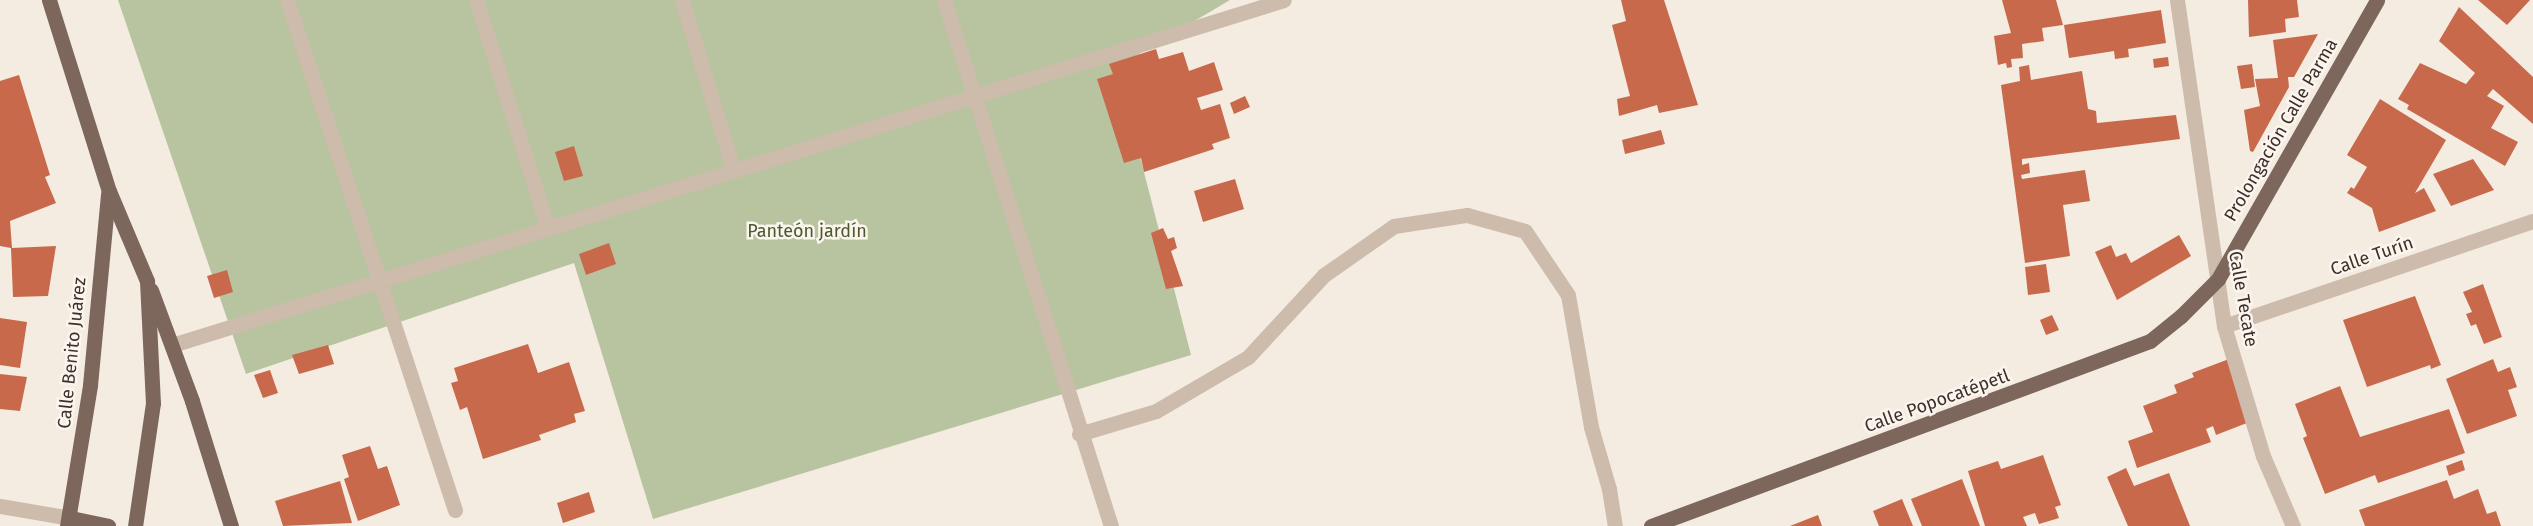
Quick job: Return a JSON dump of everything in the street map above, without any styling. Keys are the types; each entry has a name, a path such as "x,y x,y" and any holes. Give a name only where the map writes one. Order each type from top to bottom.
{"main road":[{"name":"Calle Benito Juárez","path":"49,0 109,191 147,281 153,403 135,526"},
{"name":"Prolongación Calle Parma","path":"2218,279 2377,0"},
{"name":"Calle Benito Juárez","path":"69,522 90,385 109,191"},
{"name":"Calle Popocatépetl","path":"1651,526 2150,341 2181,316 2218,279"},
{"path":"147,281 172,345 231,526"},
{"path":"69,522 108,526"}],"street":[{"path":"287,0 455,510"},
{"path":"476,0 548,228"},
{"path":"682,0 733,169"},
{"path":"944,0 1111,526"},
{"path":"172,345 733,169 1284,0"},
{"name":"Calle Tecate","path":"2177,0 2224,326 2263,456 2293,526"},
{"path":"1080,434 1156,411 1248,357 1324,275 1394,226 1467,215 1525,231 1568,295 1591,427 1610,489 1615,526"},
{"name":"Calle Turín","path":"2224,326 2533,221"},
{"path":"0,506 69,522"}],"green space":[{"name":"Panteón jardín","path":"118,0 1230,0 1117,67 1191,355 653,519 574,263 246,374"}],"building":[{"path":"1621,0 1664,0 1698,105 1659,113 1657,105 1619,116 1617,99 1630,96 1612,25 1626,21"},
{"path":"2002,0 2056,0 2063,25 2042,28 2044,41 2022,44 2023,58 2011,59 2012,67 2007,68 2006,63 1998,65 1994,36 2011,33"},
{"path":"2248,0 2297,0 2299,17 2285,19 2286,32 2249,37"},
{"path":"2478,0 2530,0 2507,25"},
{"path":"2459,7 2533,77 2533,124 2493,89 2487,96 2504,106 2491,128 2518,142 2505,166 2407,109 2409,105 2398,99 2420,63 2466,84 2475,73 2439,41"},
{"path":"2161,10 2166,43 2128,49 2129,57 2115,59 2114,51 2069,58 2064,25"},
{"path":"2318,34 2294,77 2288,77 2289,87 2253,152 2250,151 2244,110 2260,106 2255,79 2278,78 2273,40"},
{"path":"1156,49 1159,59 1183,52 1189,71 1214,62 1223,90 1197,98 1201,110 1220,104 1230,138 1212,144 1214,149 1144,172 1141,158 1124,163 1097,79 1113,74 1109,64"},
{"path":"2168,57 2169,66 2154,68 2153,59"},
{"path":"2252,64 2255,87 2241,89 2237,66"},
{"path":"2029,65 2031,80 2082,71 2088,109 2096,111 2097,123 2176,115 2180,139 2022,159 2022,165 2029,163 2030,173 2021,175 2022,179 2085,170 2090,201 2063,205 2070,256 2025,263 2001,85 2020,81 2019,67"},
{"path":"19,75 50,175 45,177 56,203 10,221 12,248 56,246 48,296 13,297 11,248 0,246 0,81"},
{"path":"1245,96 1250,107 1234,114 1230,103"},
{"path":"2380,99 2446,140 2415,193 2424,188 2436,211 2379,232 2372,208 2347,193 2351,187 2354,189 2367,167 2347,155"},
{"path":"1661,130 1665,144 1625,154 1622,140"},
{"path":"574,146 583,176 564,181 555,152"},
{"path":"2473,159 2494,190 2451,206 2433,174"},
{"path":"1235,179 1244,209 1203,222 1194,191"},
{"path":"1163,228 1168,239 1174,237 1177,248 1171,251 1183,286 1166,289 1151,233"},
{"path":"2179,235 2191,256 2117,300 2095,252 2111,245 2116,257 2126,253 2131,263"},
{"path":"609,243 616,264 586,275 579,254"},
{"path":"2046,264 2050,292 2028,295 2025,267"},
{"path":"227,270 233,292 214,298 207,276"},
{"path":"2483,284 2502,337 2484,344 2476,324 2471,326 2466,314 2472,312 2463,292"},
{"path":"2415,296 2441,365 2431,369 2430,365 2367,387 2343,320"},
{"path":"2052,315 2059,330 2046,335 2040,320"},
{"path":"0,318 27,322 20,368 0,365"},
{"path":"528,344 538,373 569,362 585,411 574,414 576,422 539,435 541,440 483,459 467,407 460,410 451,383 458,381 454,368"},
{"path":"328,345 334,364 299,374 292,355"},
{"path":"2229,359 2252,421 2216,435 2213,426 2206,429 2211,442 2137,468 2128,441 2153,432 2143,406 2177,393 2174,385 2194,377 2192,373"},
{"path":"2493,359 2498,372 2510,367 2517,387 2508,390 2517,416 2467,434 2446,379"},
{"path":"270,370 278,393 263,398 254,375"},
{"path":"0,374 27,377 20,411 0,409"},
{"path":"2340,386 2360,437 2449,409 2465,453 2378,483 2375,475 2325,494 2303,438 2307,436 2295,404"},
{"path":"370,446 378,469 387,466 400,505 358,521 344,479 349,477 342,455"},
{"path":"2043,455 2061,505 2055,507 2059,518 2039,524 2035,513 2023,517 2027,526 1985,526 1968,471 1998,461 2001,469"},
{"path":"2462,460 2465,470 2449,476 2446,466"},
{"path":"2126,468 2134,486 2169,473 2190,526 2128,526 2107,477"},
{"path":"1962,479 1980,526 1922,526 1911,499"},
{"path":"2447,480 2454,499 2478,489 2487,514 2496,511 2501,526 2365,526 2359,510"},
{"path":"340,481 352,523 283,526 275,501"},
{"path":"589,492 595,512 563,523 557,503"},
{"path":"1902,499 1913,526 1879,526 1873,511"},
{"path":"1818,515 1822,526 1790,526"}]}
